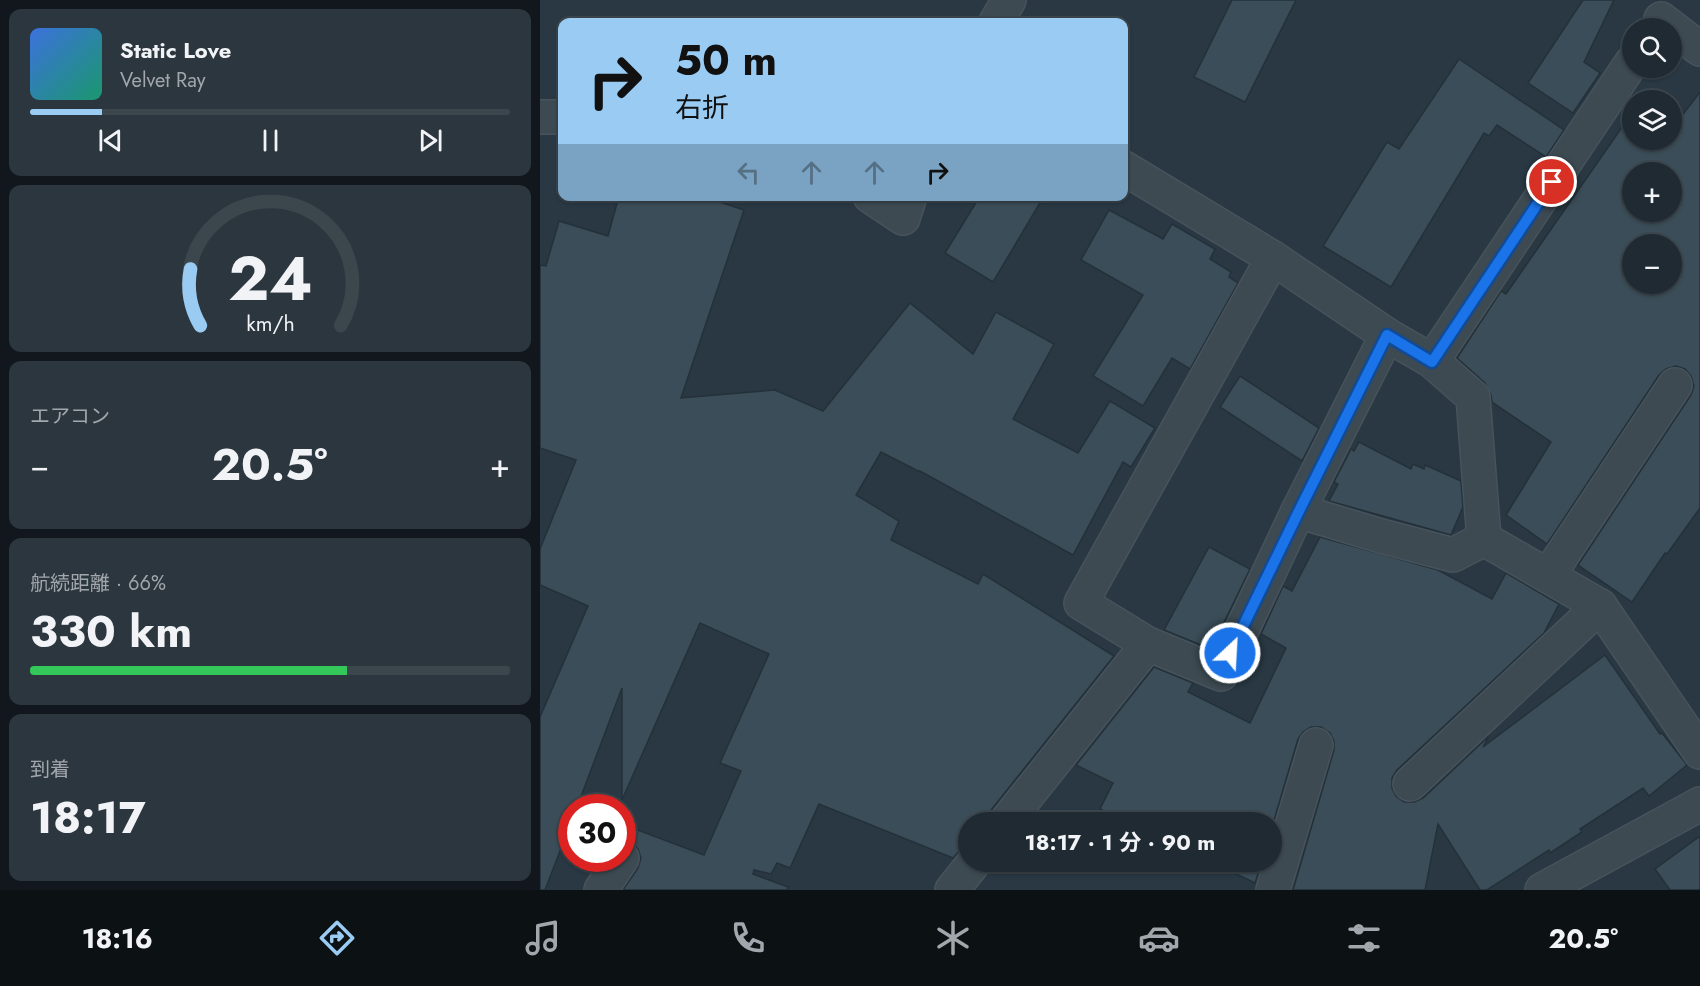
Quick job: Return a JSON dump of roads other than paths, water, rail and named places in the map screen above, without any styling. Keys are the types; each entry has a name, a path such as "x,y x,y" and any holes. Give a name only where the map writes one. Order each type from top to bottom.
{"street":[{"path":"998,18 1009,0"},
{"path":"1663,16 1700,49"},
{"path":"1432,362 1622,77"},
{"path":"540,117 558,117"},
{"path":"1128,170 1273,258 1387,335 1432,362 1473,397 1484,539"},
{"path":"878,201 903,218 908,201"},
{"path":"1273,258 1082,603 1148,644 1221,674 1387,335"},
{"path":"1548,576 1675,385"},
{"path":"1299,511 1453,555 1484,539"},
{"path":"1484,539 1600,606 1700,752"},
{"path":"1410,784 1600,606"},
{"path":"1014,812 1148,644"},
{"path":"1273,890 1316,745"},
{"path":"1542,890 1700,804"},
{"path":"601,890 613,872"},
{"path":"952,890 966,872"}]}
